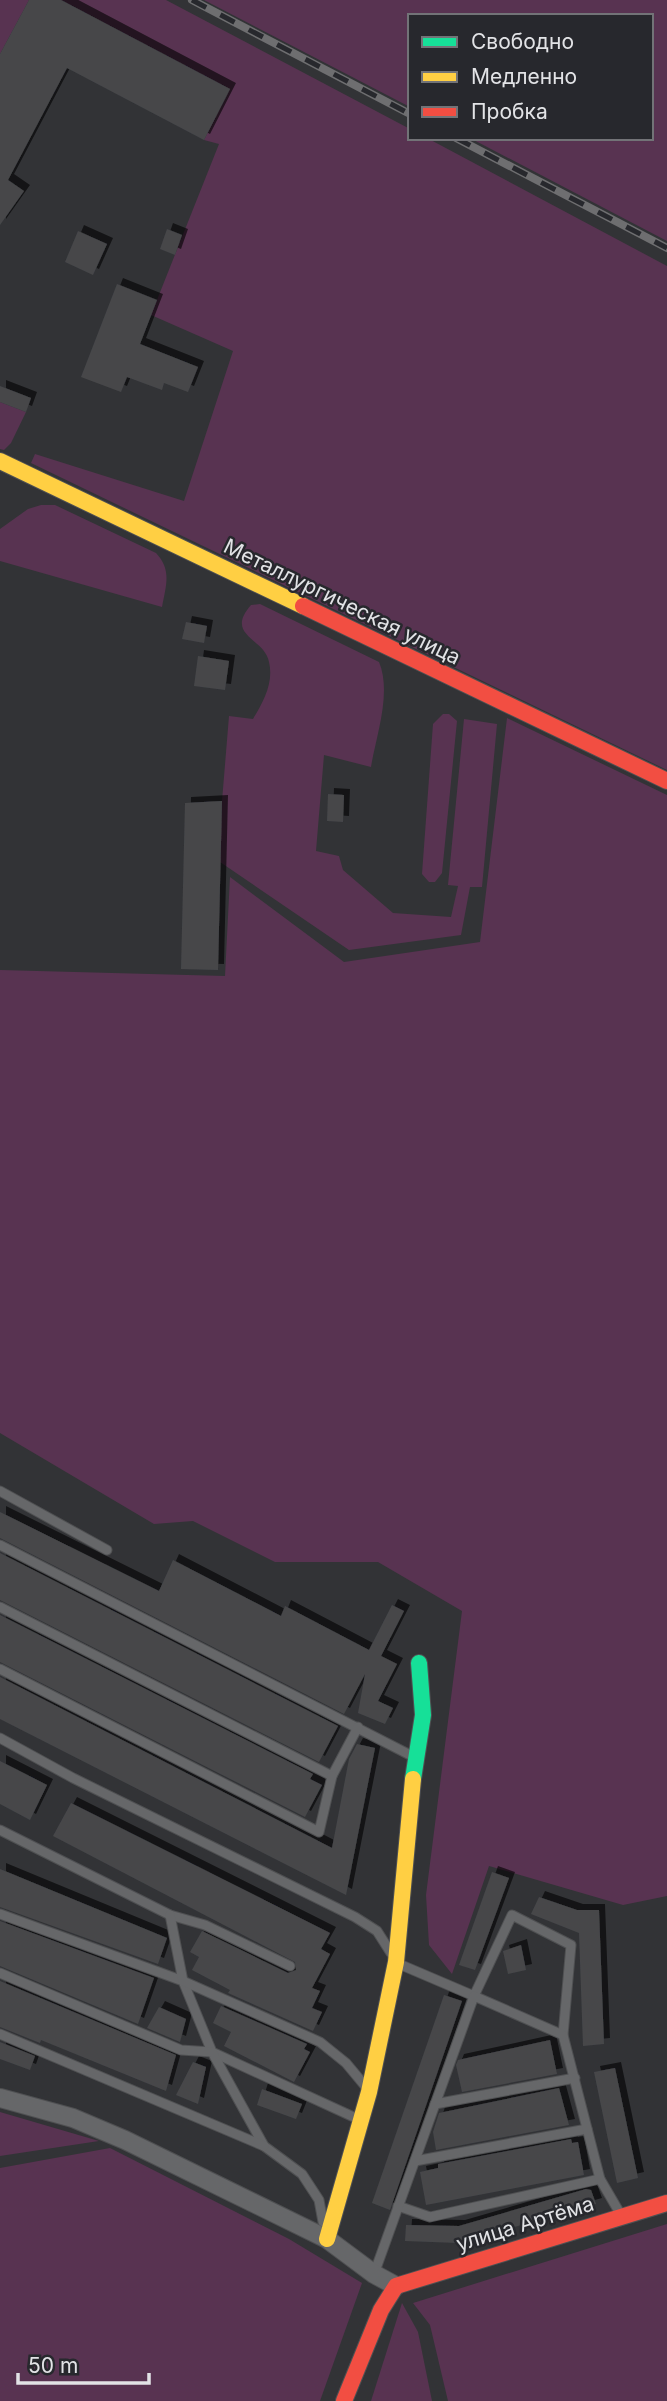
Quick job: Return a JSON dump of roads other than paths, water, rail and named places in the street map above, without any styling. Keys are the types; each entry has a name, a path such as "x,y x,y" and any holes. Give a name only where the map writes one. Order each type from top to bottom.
{"street":[{"name":"Металлургическая улица","path":"0,461 667,781"},
{"path":"327,2239 369,2092 396,1962 415,1758 423,1715 419,1662"},
{"path":"0,2098 73,2118 125,2140 327,2239 374,2274 396,2286 376,2320 344,2401"},
{"name":"улица Артёма","path":"396,2286 667,2203"}],"lane":[{"path":"0,1491 107,1550"},
{"path":"0,1545 415,1758"},
{"path":"0,1607 332,1776"},
{"path":"0,1669 319,1832 332,1776 358,1727"},
{"path":"0,1738 73,1778 355,1917 377,1931 396,1962 563,2035"},
{"path":"0,1830 170,1915 205,1925 290,1966"},
{"path":"0,1914 183,1981 320,2042 346,2063 369,2092"},
{"path":"170,1915 183,1981 212,2052 264,2146"},
{"path":"374,2274 474,1996 512,1915 571,1945 563,2035 600,2179 621,2216"},
{"path":"0,1973 181,2050 212,2052 360,2120"},
{"path":"0,2034 264,2146 302,2174 319,2200 327,2239"},
{"path":"435,2104 575,2078"},
{"path":"415,2161 587,2129"},
{"path":"398,2206 430,2217 600,2179"}],"railway":[{"path":"192,0 408,113"},
{"path":"460,140 667,248"}]}
